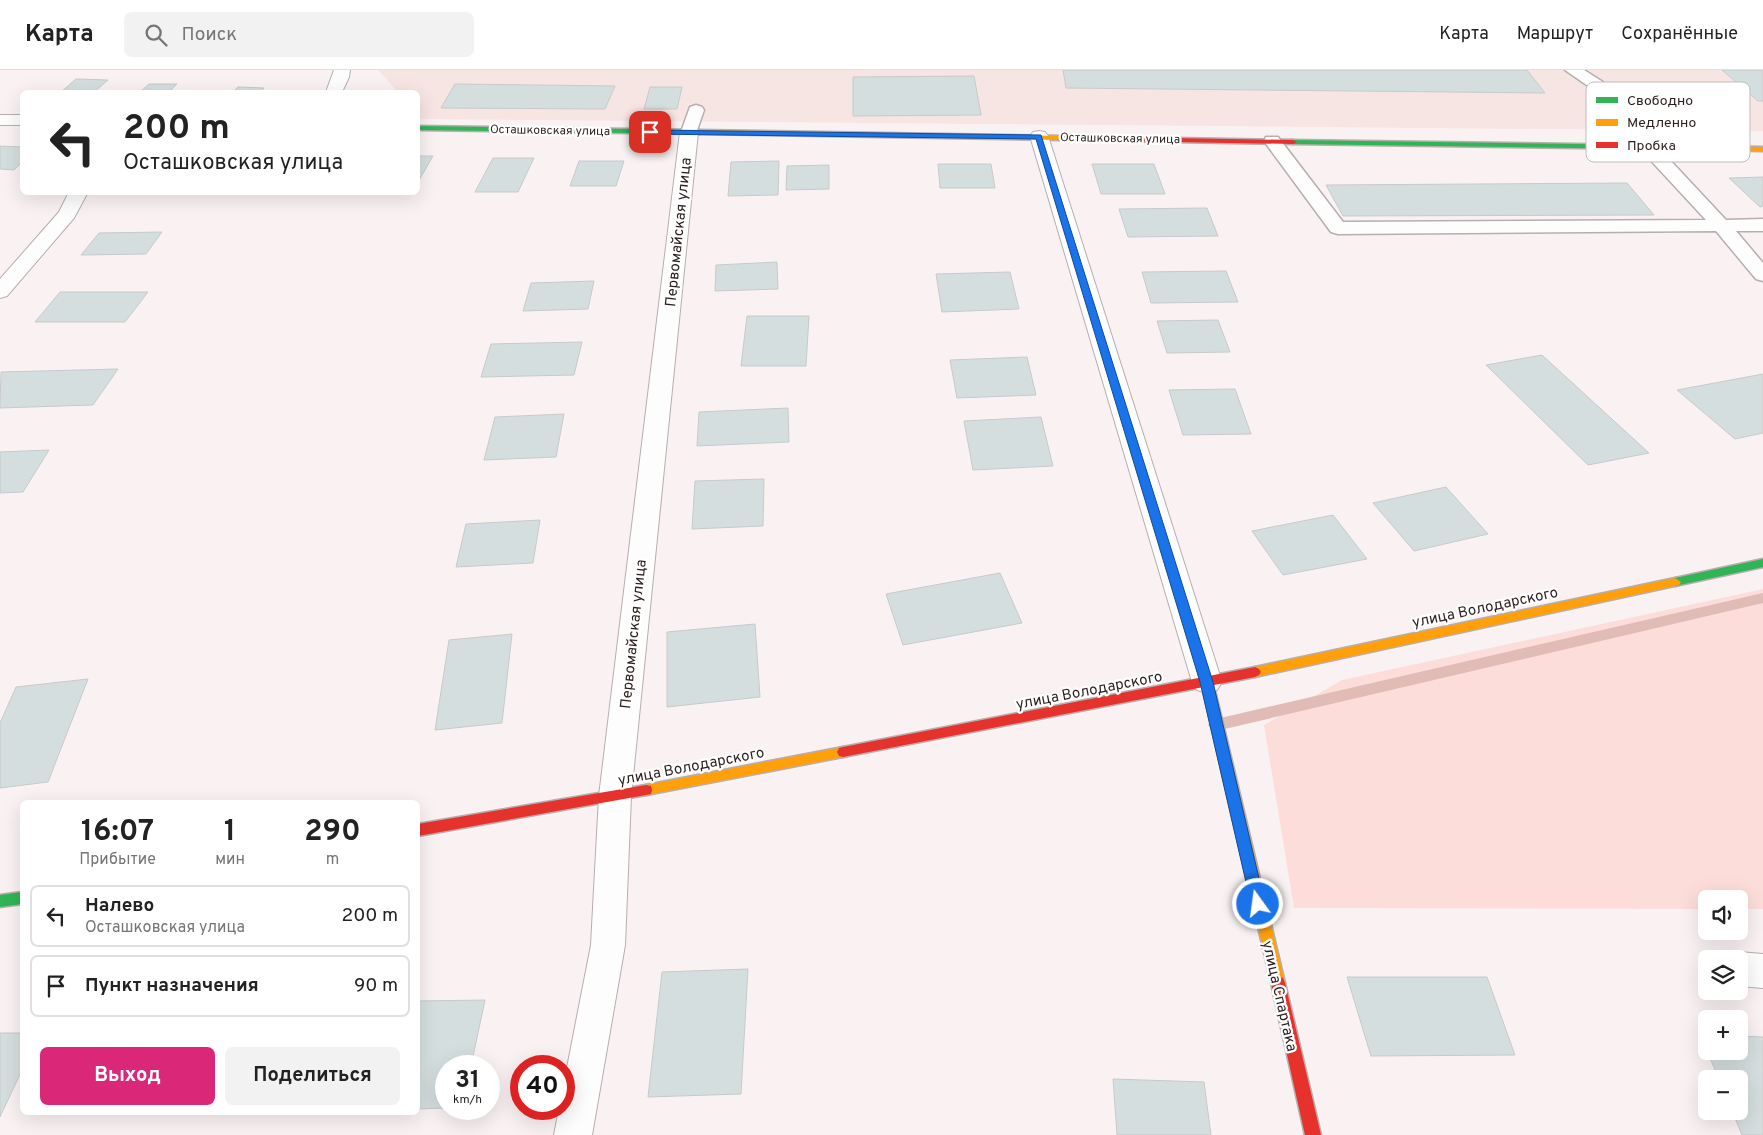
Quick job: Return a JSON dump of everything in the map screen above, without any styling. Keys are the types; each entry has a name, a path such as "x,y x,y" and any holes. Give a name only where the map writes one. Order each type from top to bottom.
{"street":[{"path":"335,90 341,78 342,70"},
{"path":"0,120 20,120"},
{"name":"Осташковская улица","path":"420,128 693,121 1039,136 1586,146"},
{"name":"Первомайская улица","path":"573,1135 608,945 615,796 693,121"},
{"name":"улица Спартака","path":"1039,136 1206,682 1313,1135"},
{"name":"Осташковская улица","path":"1750,149 1763,149"},
{"path":"0,292 67,214 78,195"},
{"name":"улица Володарского","path":"420,830 615,796 1206,682 1763,563"},
{"path":"0,901 20,898"},
{"path":"1748,970 1763,971"}],"lane":[{"path":"1573,70 1592,82"},
{"path":"1272,141 1338,228 1723,227 1763,225"},
{"path":"1662,162 1723,227 1763,275"}],"shaded area":[{"path":"378,70 1763,70 1763,131 1750,131 1750,82 1586,82 1586,129 421,119 420,90 396,90"},
{"path":"1763,589 1763,909 1748,909 1748,890 1698,890 1698,909 1294,908 1264,725 1342,680"}],"building":[{"path":"1063,70 1527,70 1545,93 1066,88"},
{"path":"1722,70 1763,70 1763,101 1758,101 1750,94 1750,82 1736,82"},
{"path":"974,76 981,115 853,116 853,77"},
{"path":"76,79 108,80 96,90 63,90"},
{"path":"149,84 177,84 171,90 142,90"},
{"path":"455,84 615,86 605,109 441,108"},
{"path":"238,87 264,88 262,90 235,90"},
{"path":"650,87 682,87 677,109 644,109"},
{"path":"0,146 20,147 20,164 14,170 0,169"},
{"path":"420,156 433,156 420,179"},
{"path":"493,158 534,158 518,192 475,192"},
{"path":"579,161 624,161 616,186 570,186"},
{"path":"779,161 778,195 728,196 731,162"},
{"path":"938,164 991,164 995,188 940,188"},
{"path":"1092,164 1154,164 1165,194 1101,194"},
{"path":"829,165 829,189 786,190 787,166"},
{"path":"1763,177 1763,206 1760,207 1729,178"},
{"path":"1627,183 1654,215 1343,216 1326,185"},
{"path":"1207,208 1218,236 1128,237 1119,209"},
{"path":"162,232 146,254 81,255 99,233"},
{"path":"777,262 778,289 715,291 716,265"},
{"path":"1226,271 1238,302 1151,303 1142,272"},
{"path":"1010,272 1019,309 942,312 936,274"},
{"path":"594,281 588,309 523,311 531,283"},
{"path":"60,292 148,292 125,322 35,322"},
{"path":"747,316 809,316 806,366 741,366"},
{"path":"1218,320 1230,352 1167,353 1157,321"},
{"path":"582,342 574,375 481,377 491,344"},
{"path":"1542,355 1649,453 1588,465 1486,365"},
{"path":"1027,357 1036,395 957,398 950,360"},
{"path":"118,369 93,405 0,408 1,372"},
{"path":"1763,374 1763,433 1735,439 1677,390"},
{"path":"1235,389 1251,434 1183,435 1169,390"},
{"path":"788,408 789,442 697,446 699,412"},
{"path":"564,414 556,457 484,460 495,417"},
{"path":"1041,417 1053,466 973,470 964,421"},
{"path":"49,450 23,492 0,493 0,452"},
{"path":"764,479 763,526 692,529 695,481"},
{"path":"1446,487 1488,534 1414,551 1373,503"},
{"path":"1333,515 1367,559 1283,575 1252,531"},
{"path":"540,520 533,563 456,567 466,524"},
{"path":"1000,573 1022,623 903,645 886,594"},
{"path":"755,624 760,697 667,707 667,632"},
{"path":"512,634 502,723 435,730 449,640"},
{"path":"88,679 48,782 0,788 0,723 16,687"},
{"path":"748,969 741,1094 648,1097 662,972"},
{"path":"1347,977 1487,977 1515,1055 1371,1056"},
{"path":"485,1000 473,1055 435,1055 435,1108 420,1109 420,1001"},
{"path":"0,1033 20,1033 20,1074 0,1117"},
{"path":"1748,1036 1763,1037 1763,1135 1742,1135 1736,1120 1748,1120 1748,1070 1715,1070 1711,1060 1748,1060"},
{"path":"1113,1079 1204,1082 1211,1135 1117,1135"}],"waterway":[{"path":"1216,725 1763,598"}],"traffic: fast":[{"path":"420,128 700,132"},
{"path":"1293,142 1586,146"},
{"path":"1675,582 1763,563"},
{"path":"0,901 20,898"}],"traffic: slow":[{"path":"700,132 1063,138"},
{"path":"1750,149 1763,149"},
{"path":"1255,672 1675,582"},
{"path":"1207,682 1278,983"},
{"path":"646,790 843,752"}],"traffic: jam":[{"path":"1063,138 1293,142"},
{"path":"843,752 1255,672"},
{"path":"420,830 646,790"},
{"path":"1278,983 1313,1135"}],"route":[{"path":"650,132 1039,136 1206,682 1258,904"}]}
